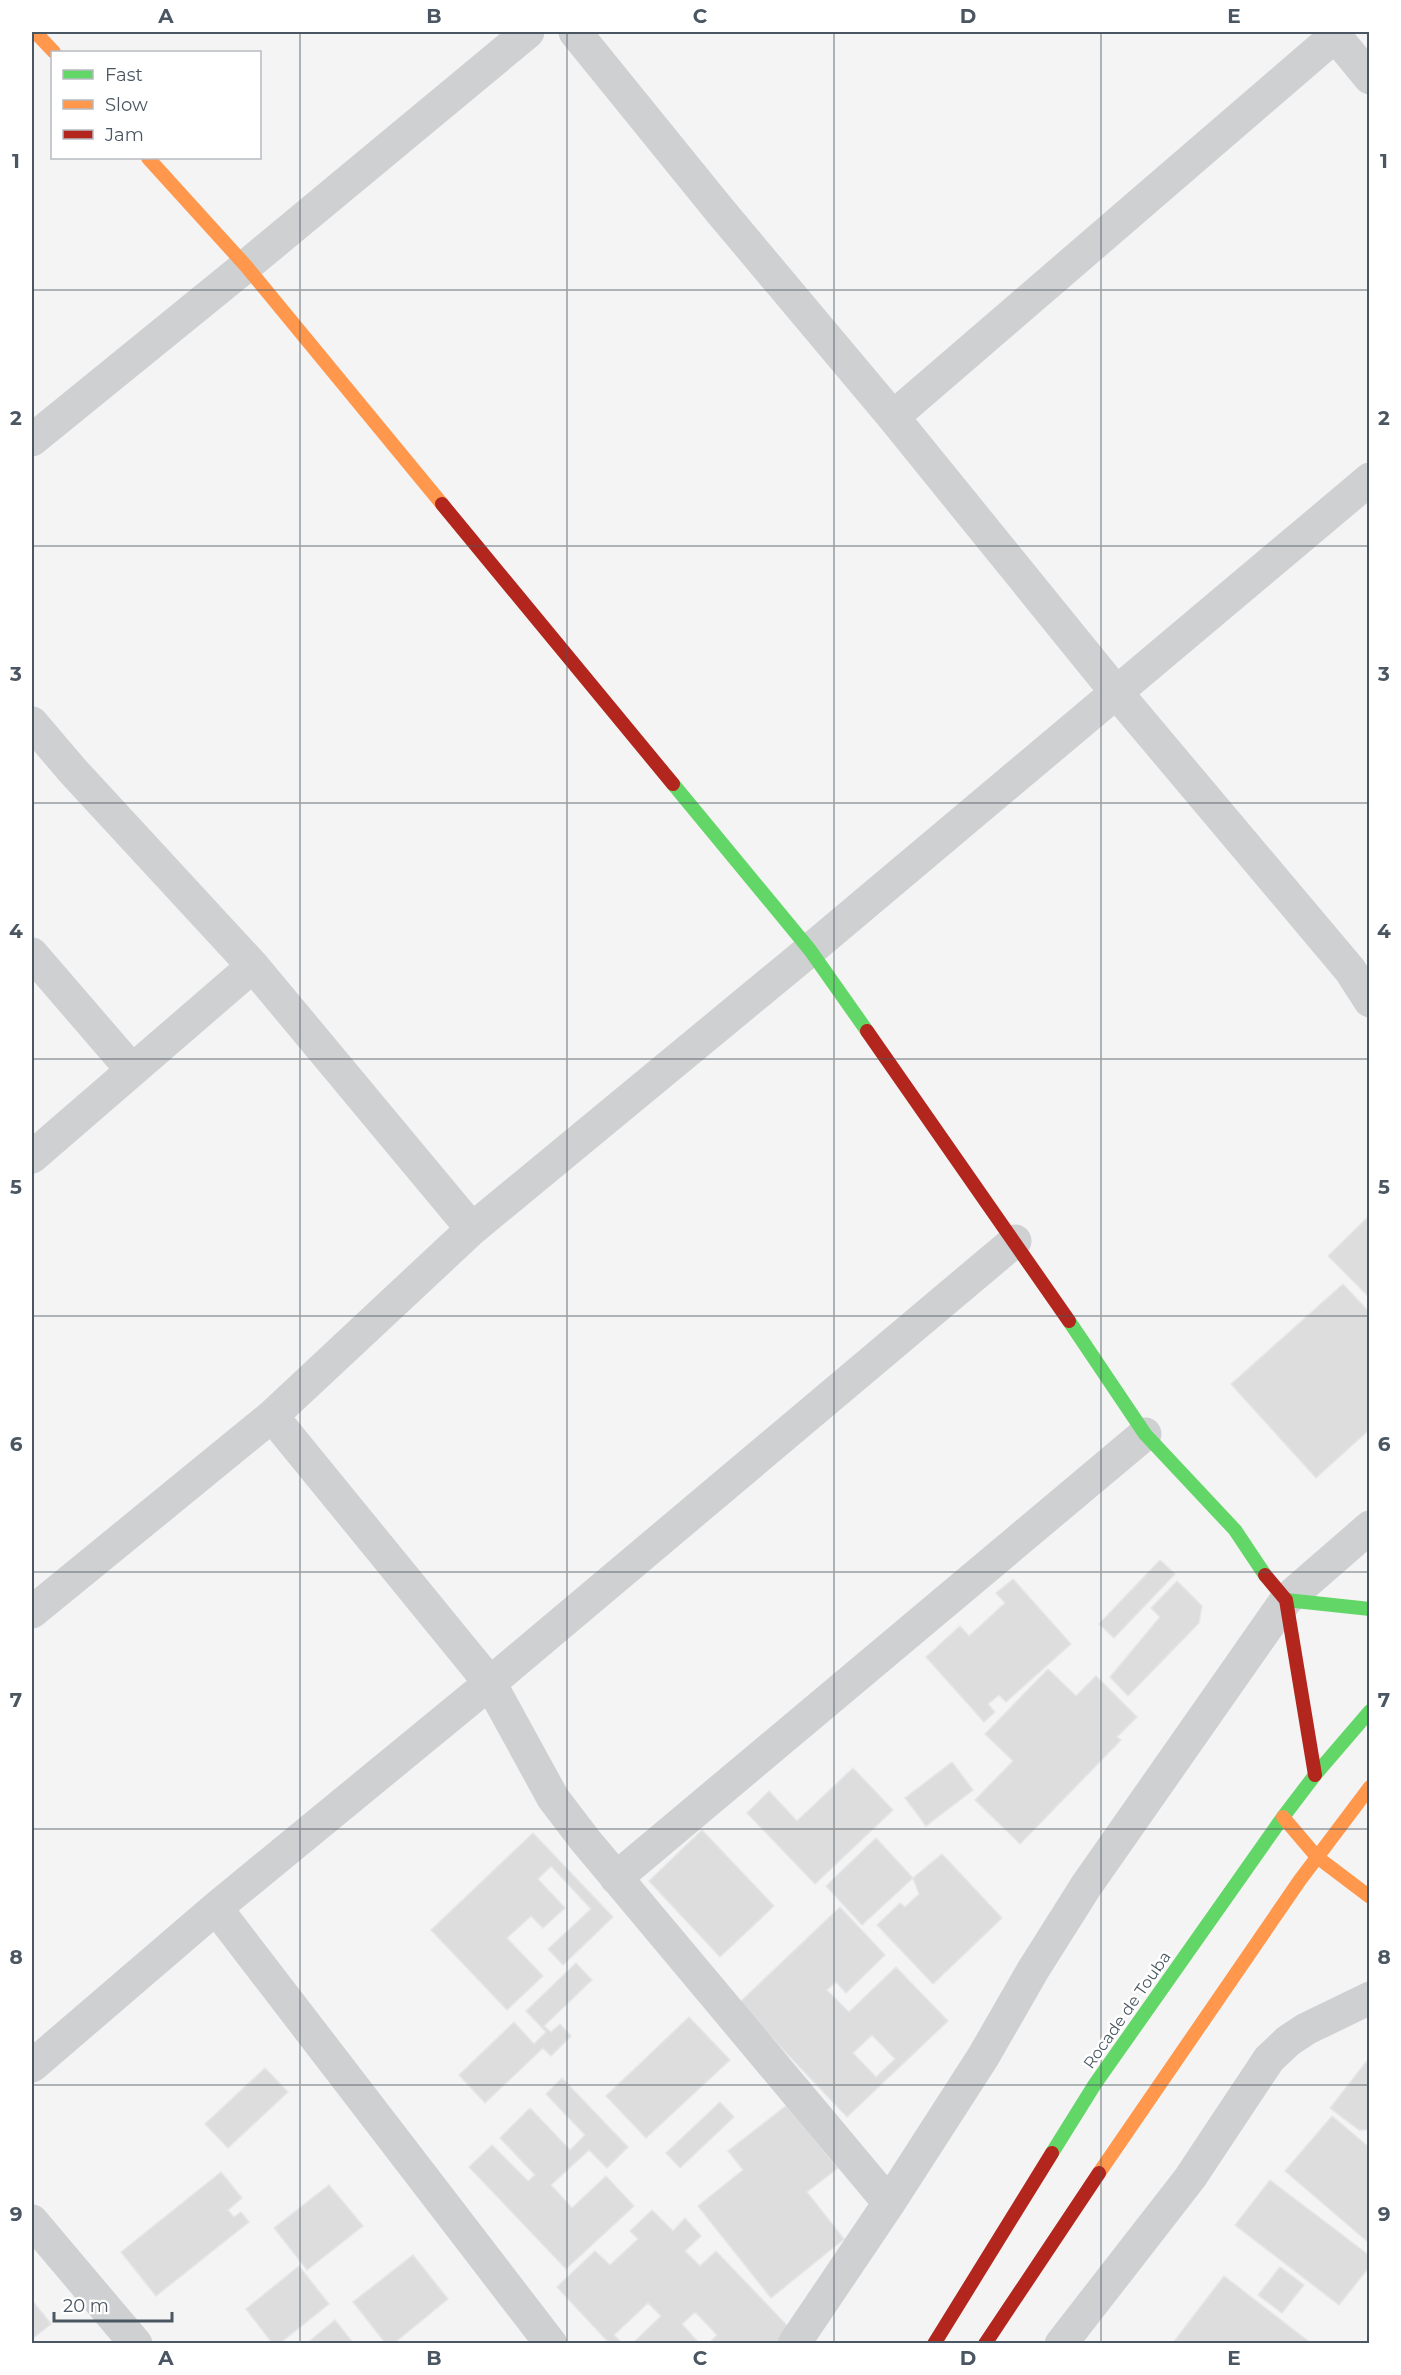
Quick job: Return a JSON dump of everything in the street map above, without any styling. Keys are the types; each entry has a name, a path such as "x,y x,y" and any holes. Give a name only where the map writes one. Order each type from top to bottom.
{"street":[{"path":"32,440 528,32"},
{"path":"575,32 721,212 893,417 1116,692 1360,962 1370,1001"},
{"path":"893,417 1333,34 1370,78"},
{"path":"149,159 246,266 810,950 1015,1241 1145,1434 1235,1530 1272,1585 1286,1600 1315,1775"},
{"path":"32,1612 272,1416 472,1229 810,950 1370,479"},
{"path":"32,723 72,770 253,966 472,1229"},
{"path":"32,954 132,1070"},
{"path":"32,1157 253,966"},
{"path":"32,2066 216,1908 490,1683 1015,1241"},
{"path":"272,1416 490,1683 553,1798 616,1878 889,2203"},
{"path":"616,1878 1145,1434"},
{"path":"794,2343 889,2203 983,2057 1033,1970 1086,1886 1286,1600 1370,1527"},
{"path":"1286,1600 1370,1609"},
{"name":"Rocade de Touba","path":"934,2343 1095,2084 1283,1817 1315,1775 1370,1711"},
{"path":"984,2343 1161,2080 1317,1857 1370,1787"},
{"path":"1283,1817 1317,1857 1370,1897"},
{"path":"216,1908 551,2343"},
{"path":"1068,2340 1190,2178 1269,2059 1306,2029 1370,1998"},
{"path":"32,2221 136,2343"}],"building":[{"path":"1370,1215 1370,1298 1328,1256"},
{"path":"1343,1284 1370,1313 1370,1429 1316,1478 1231,1384"},
{"path":"1160,1560 1175,1574 1114,1638 1099,1624"},
{"path":"1013,1579 1071,1644 1006,1702 999,1695 988,1704 995,1712 984,1722 926,1657 960,1626 969,1636 1005,1603 996,1593"},
{"path":"1177,1581 1202,1606 1199,1623 1128,1696 1110,1677 1160,1617 1151,1608"},
{"path":"1048,1669 1076,1696 1096,1676 1137,1717 1117,1737 1121,1740 1020,1844 975,1800 1013,1761 985,1734"},
{"path":"952,1762 973,1790 926,1826 905,1798"},
{"path":"853,1768 893,1810 815,1884 747,1813 769,1791 797,1821"},
{"path":"702,1830 774,1906 720,1957 649,1881"},
{"path":"533,1833 613,1917 563,1965 548,1949 591,1909 551,1866 538,1879 565,1908 543,1928 531,1916 507,1938 543,1976 507,2010 431,1930"},
{"path":"876,1838 913,1878 862,1925 826,1886"},
{"path":"942,1854 1002,1918 933,1984 877,1925 900,1903 905,1907 919,1894 913,1878"},
{"path":"840,1907 885,1955 846,1993 836,1982 827,1990 849,2012 896,1967 948,2021 847,2117 739,2003","holes":["872,2035 895,2059 876,2077 853,2053"]},
{"path":"576,1963 592,1980 544,2026 551,2032 560,2024 571,2036 551,2056 543,2048 485,2103 459,2075 514,2022 534,2044 546,2032 526,2011"},
{"path":"689,2017 730,2060 646,2138 606,2096"},
{"path":"1370,2057 1370,2130 1359,2130 1330,2108"},
{"path":"265,2068 288,2092 228,2148 205,2124"},
{"path":"562,2078 628,2147 607,2168 589,2150 551,2185 572,2208 606,2176 634,2206 566,2269 469,2167 492,2145 528,2181 535,2175 500,2138 530,2108 570,2150 585,2135 546,2094"},
{"path":"720,2102 734,2117 680,2168 666,2153"},
{"path":"787,2105 838,2168 807,2192 844,2239 771,2298 698,2206 743,2170 728,2151"},
{"path":"1332,2116 1370,2148 1369,2243 1285,2171"},
{"path":"221,2172 242,2198 228,2210 234,2217 241,2212 249,2222 156,2296 121,2252"},
{"path":"1270,2180 1370,2256 1370,2266 1339,2305 1235,2225"},
{"path":"329,2185 363,2226 307,2270 274,2228"},
{"path":"652,2210 673,2231 685,2218 701,2236 685,2251 700,2266 716,2251 797,2336 789,2344 708,2344 717,2335 695,2312 682,2324 700,2344 632,2344 661,2316 648,2303 614,2335 623,2344 610,2344 557,2287 595,2251 610,2265 638,2239 630,2231"},
{"path":"413,2255 448,2299 393,2344 386,2344 353,2302"},
{"path":"299,2266 329,2304 279,2344 273,2344 246,2309"},
{"path":"1280,2267 1304,2285 1282,2313 1258,2295"},
{"path":"1224,2276 1312,2344 1172,2344"},
{"path":"32,2300 51,2324 32,2339"},
{"path":"335,2320 354,2344 306,2344"}],"traffic: fast":[{"path":"673,784 810,950 867,1031"},
{"path":"1069,1321 1145,1434 1235,1530 1265,1575"},
{"path":"1286,1600 1370,1609"},
{"path":"1052,2153 1095,2084 1283,1817 1315,1775 1370,1711"}],"traffic: slow":[{"path":"35,32 53,51"},
{"path":"149,159 246,266 442,504"},
{"path":"1099,2173 1300,1880 1370,1787"},
{"path":"1283,1817 1317,1857 1370,1897"}],"traffic: jam":[{"path":"442,504 673,784"},
{"path":"867,1031 1069,1321"},
{"path":"1265,1575 1286,1600 1315,1775"},
{"path":"934,2344 1052,2153"},
{"path":"985,2344 1099,2173"}]}
